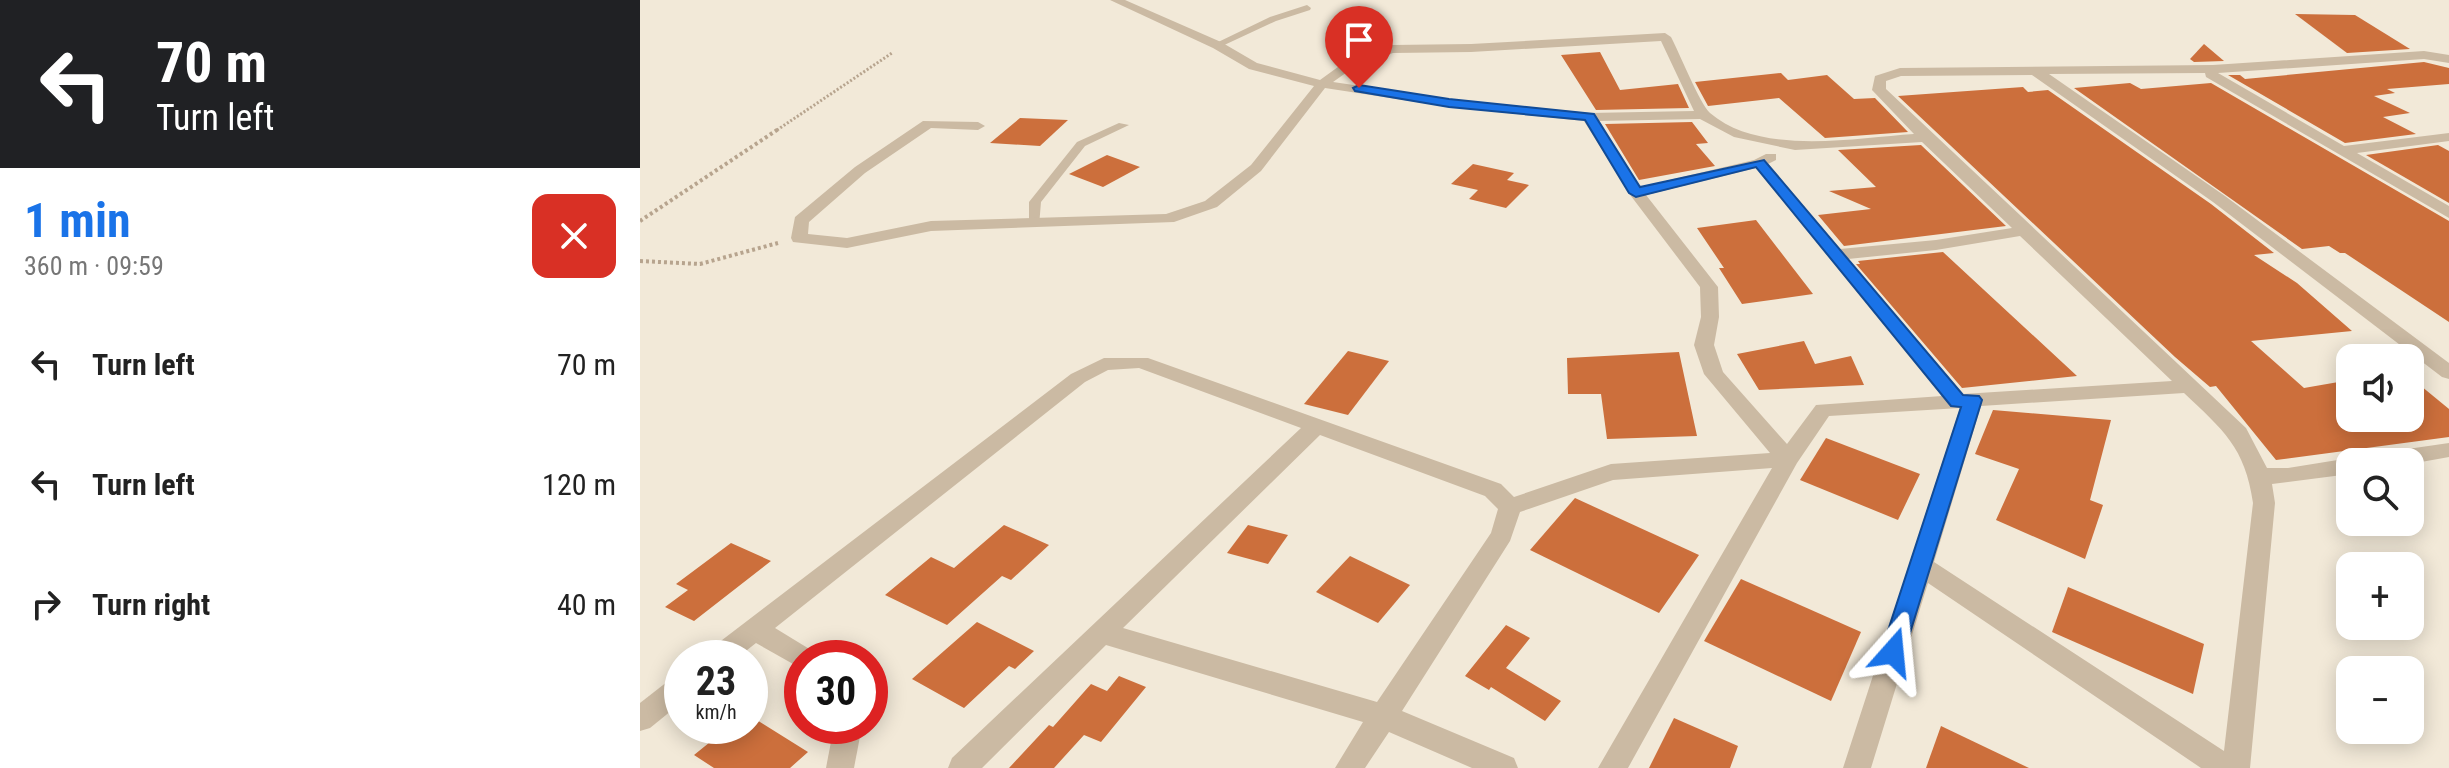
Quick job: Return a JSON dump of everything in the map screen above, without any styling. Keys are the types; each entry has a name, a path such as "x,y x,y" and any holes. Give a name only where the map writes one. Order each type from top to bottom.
{"street":[{"path":"1116,0 1217,45 1253,66 1322,84 1449,103 1589,117 1703,115 1739,134 1795,146 1925,137"},
{"path":"978,126 928,124 860,170 801,220 799,238 847,243 931,226 1168,219 1211,204 1256,168 1322,84 1353,62 1392,49 1471,48 1665,37 1703,115"},
{"path":"2236,768 2264,503 2260,476 2239,433 1925,137 1879,90 1880,79 1900,72 2213,69 2424,55 2449,59"},
{"path":"2213,69 2211,74 2449,213"},
{"path":"2034,70 2219,199 2449,373"},
{"path":"1589,117 1636,193 1709,287 1710,317 1704,345 1714,374 1788,459"},
{"path":"2345,150 2449,137"},
{"path":"1636,193 1759,163 1795,146"},
{"path":"1759,163 1965,401"},
{"path":"1836,255 1936,245 2022,231"},
{"path":"741,640 1078,378 1104,364 1141,362 1493,490 1510,507"},
{"path":"1612,768 1788,459 1823,410 2192,386"},
{"path":"1857,768 1921,566 1965,401"},
{"path":"962,768 1317,425"},
{"path":"2424,454 2449,450"},
{"path":"1510,507 1611,472 1788,459"},
{"path":"2260,476 2288,476 2336,468"},
{"path":"1349,768 1502,535 1510,507"},
{"path":"1921,566 2225,768"},
{"path":"755,629 784,647"},
{"path":"1102,633 1383,716 1504,768"},
{"path":"640,719 664,700"},
{"path":"840,768 845,744"}],"lane":[{"path":"1217,45 1273,19 1307,8"},
{"path":"1034,223 1035,202 1081,144 1123,125"}],"path":[{"path":"640,221 892,53"},
{"path":"640,261 700,264 799,238"}],"building":[{"path":"2295,14 2355,15 2410,49 2347,53"},
{"path":"2204,44 2224,61 2194,62 2190,59"},
{"path":"1600,52 1620,90 1678,84 1689,108 1596,110 1561,55"},
{"path":"2424,62 2449,68 2449,84 2387,89 2395,93 2374,96 2410,113 2383,117 2416,134 2345,143 2228,75 2240,75 2245,79"},
{"path":"1781,73 1788,80 1827,75 1854,99 1875,98 1908,132 1825,138 1779,98 1708,106 1695,82"},
{"path":"2130,83 2141,89 2211,83 2449,221 2449,322 2345,253 2329,246 2302,249 2074,88"},
{"path":"2023,87 2028,92 2048,90 2211,204 2274,253 2254,255 2297,283 2352,331 2251,341 2304,388 2336,382 2336,432 2424,432 2424,388 2449,409 2449,437 2366,448 2336,448 2336,452 2276,460 2216,386 2210,387 2175,357 1898,96"},
{"path":"1020,118 1068,120 1040,146 990,143"},
{"path":"1692,122 1708,143 1696,144 1715,166 1639,180 1605,124"},
{"path":"1921,145 2006,226 1844,246 1818,215 1871,209 1829,191 1876,187 1838,150"},
{"path":"2438,145 2449,151 2449,203 2366,155"},
{"path":"1107,155 1140,167 1103,187 1069,174"},
{"path":"1473,164 1514,173 1507,180 1529,185 1506,208 1469,199 1478,190 1451,184"},
{"path":"1756,220 1813,294 1742,304 1719,268 1724,268 1697,228"},
{"path":"1943,252 2077,376 1962,388 1856,264 1860,264 1858,261"},
{"path":"1804,341 1815,364 1851,356 1864,385 1759,390 1737,354"},
{"path":"1348,351 1389,361 1348,415 1304,404"},
{"path":"1679,352 1697,436 1607,439 1601,394 1568,394 1567,358"},
{"path":"1993,410 2111,420 2090,500 2103,505 2085,559 1996,520 2019,469 1975,454"},
{"path":"1826,438 1920,474 1898,520 1800,480"},
{"path":"1575,498 1699,555 1659,613 1530,550"},
{"path":"1004,525 1049,545 1011,580 1002,576 947,625 885,595 931,557 954,568"},
{"path":"1248,525 1288,535 1268,564 1227,553"},
{"path":"731,543 771,561 694,621 665,607 688,590 676,584"},
{"path":"1350,556 1410,585 1378,623 1316,592"},
{"path":"1741,579 1861,632 1831,701 1704,641"},
{"path":"2068,587 2204,644 2193,694 2052,632"},
{"path":"977,622 1034,651 1015,669 1009,666 964,708 912,679"},
{"path":"1506,625 1530,638 1506,668 1561,701 1545,721 1491,687 1489,690 1465,676"},
{"path":"1119,676 1146,687 1101,742 1084,735 1054,768 1009,768 1049,725 1053,727 1091,684 1107,691"},
{"path":"1674,718 1738,746 1730,768 1649,768"},
{"path":"1941,726 2029,768 1926,768"},
{"path":"768,727 784,737 784,744 795,744 808,752 790,768 714,768 694,755 708,744 768,744"}],"route":[{"path":"1359,88 1449,103 1589,117 1636,193 1759,163 1958,401 1973,400 1893,652"}]}
